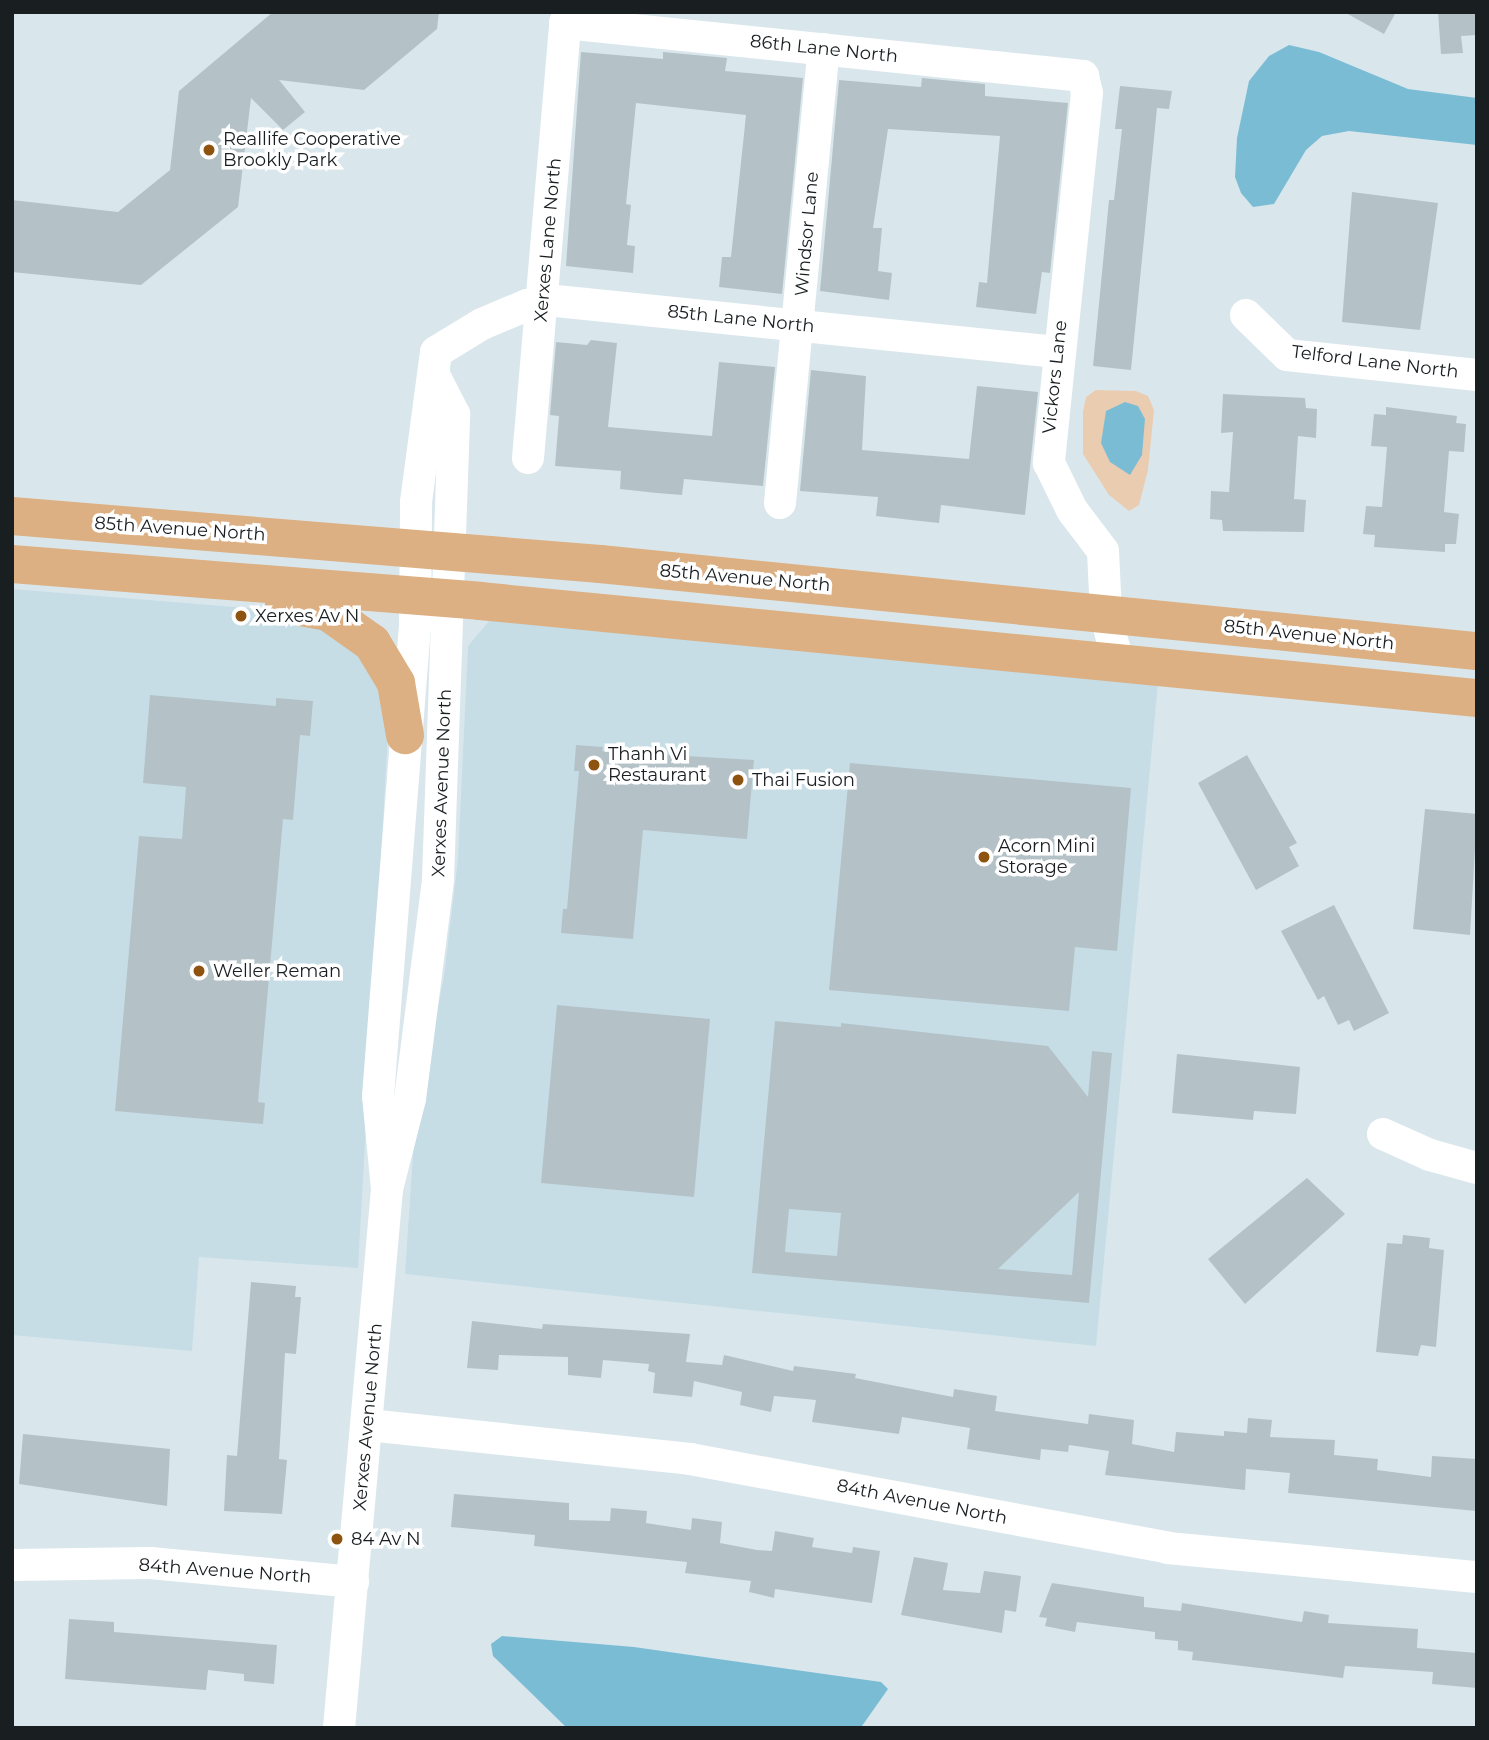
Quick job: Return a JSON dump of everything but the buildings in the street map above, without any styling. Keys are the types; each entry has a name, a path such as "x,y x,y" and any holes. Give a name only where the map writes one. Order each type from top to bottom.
{"main road":[{"name":"85th Avenue North","path":"12,516 433,549 1477,651"},
{"path":"12,564 432,597 1477,698"},
{"path":"115,572 183,597 305,606 337,617 355,628 384,659 396,683 405,736"}],"street":[{"name":"86th Lane North","path":"565,23 1083,76"},
{"name":"Xerxes Lane North","path":"528,458 565,23"},
{"name":"Windsor Lane","path":"780,503 824,49"},
{"name":"Vickors Lane","path":"1083,76 1087,93 1057,352 1049,463 1072,510 1103,551 1106,615 1118,663"},
{"name":"85th Lane North","path":"436,364 482,324 543,301 1057,352"},
{"name":"Telford Lane North","path":"1246,316 1287,355 1477,375"},
{"name":"Xerxes Avenue North","path":"387,1189 410,1099 438,879 433,549 425,416 436,364"},
{"name":"Xerxes Avenue North","path":"340,1728 387,1189 379,1096 405,736 432,597"},
{"path":"1383,1134 1430,1155 1477,1168"},
{"name":"84th Avenue North","path":"368,1425 690,1459 1168,1548 1477,1577"},
{"name":"84th Avenue North","path":"12,1565 150,1563 353,1582"}],"shaded area":[{"path":"1096,390 1136,391 1148,396 1154,410 1148,470 1139,505 1129,511 1109,495 1083,454 1083,412 1086,397"},
{"path":"12,589 307,613 368,658 389,715 358,1268 199,1257 192,1351 12,1335"},
{"path":"490,620 1158,683 1096,1346 405,1274 415,1124 444,976 458,859 468,646"}],"water":[{"path":"1289,45 1319,52 1408,89 1477,98 1477,145 1349,131 1322,136 1306,150 1274,204 1253,207 1241,193 1235,177 1237,138 1249,81 1269,56"},
{"path":"1125,402 1138,406 1145,419 1142,455 1130,475 1110,462 1101,443 1106,411"},
{"path":"502,1636 634,1647 881,1682 888,1689 862,1726 854,1728 567,1728 493,1656 491,1644"}],"place":[{"name":"Reallife Cooperative Brookly Park","path":"209,150"},
{"name":"Xerxes Av N","path":"241,616"},
{"name":"Thanh Vi Restaurant","path":"594,765"},
{"name":"Thai Fusion","path":"738,780"},
{"name":"Acorn Mini Storage","path":"984,857"},
{"name":"Weller Reman","path":"199,971"},
{"name":"84 Av N","path":"337,1539"}]}
